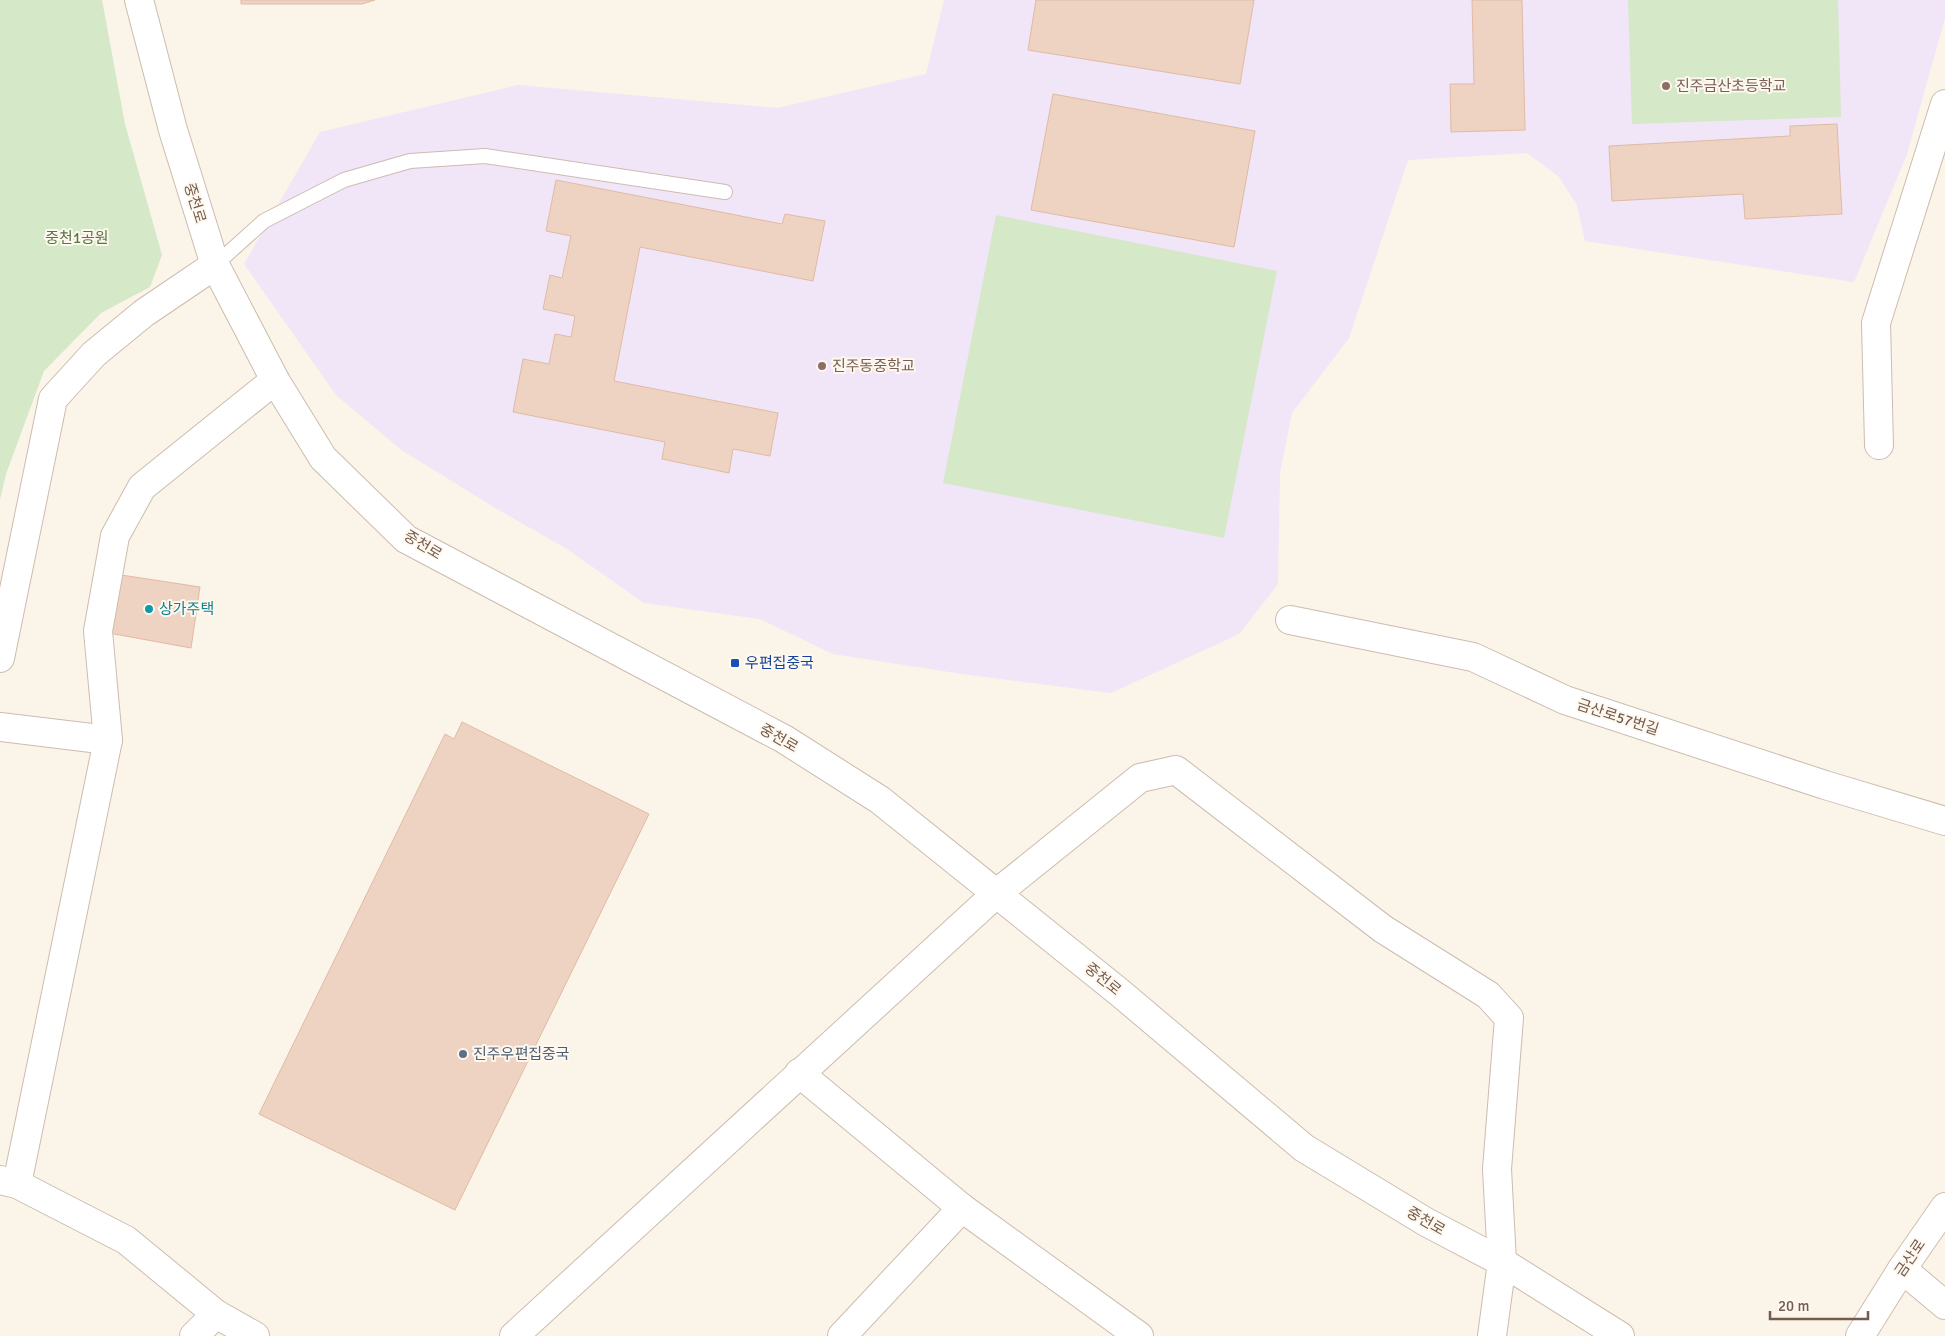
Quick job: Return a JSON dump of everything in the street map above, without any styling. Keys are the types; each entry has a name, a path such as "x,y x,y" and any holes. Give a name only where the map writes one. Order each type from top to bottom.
{"street":[{"name":"중천로","path":"139,0 173,130 215,265 274,380 323,458 406,539 784,739 880,800 1119,992 1304,1148 1426,1222 1502,1262 1620,1336"},
{"path":"1879,445 1876,324 1945,104"},
{"path":"0,658 53,399 94,354 144,313 215,265"},
{"path":"255,1336 216,1314 126,1240 9,1182 108,740 98,631 115,536 142,487 274,380"},
{"name":"금산로57번길","path":"1290,620 1473,657 1565,700 1825,785 1945,821"},
{"path":"0,727 108,740"},
{"path":"514,1336 799,1073 998,893 1140,778 1176,770 1383,928 1488,995 1509,1018 1497,1169 1502,1262 1492,1336"},
{"path":"799,1073 962,1208 1139,1336"},
{"name":"금산로","path":"1860,1336 1902,1269 1945,1207"},
{"path":"842,1336 962,1208"},
{"path":"1902,1269 1945,1305"},
{"path":"194,1336 216,1314"}],"lane":[{"path":"215,265 264,221 344,180 410,161 485,156 725,192"}],"shaded area":[{"name":"진주동중학교","path":"944,0 1945,0 1945,18 1907,154 1854,282 1585,241 1577,205 1559,177 1527,153 1408,160 1349,338 1292,413 1280,473 1278,584 1239,634 1111,693 962,674 833,654 760,619 644,603 567,549 497,509 400,449 336,395 244,264 320,132 518,85 777,108 926,74"}],"green space":[{"name":"중천1공원","path":"0,0 102,0 125,124 162,255 150,287 101,313 44,371 6,474 0,500"},
{"path":"1628,0 1838,0 1841,117 1632,124"},
{"path":"996,215 1277,271 1224,538 943,483"}],"building":[{"path":"241,0 375,0 362,4 241,4"},
{"path":"1036,0 1254,0 1240,84 1028,50"},
{"path":"1472,0 1522,0 1525,130 1451,132 1450,84 1474,84"},
{"path":"1053,94 1255,131 1234,247 1031,210"},
{"path":"1837,124 1842,214 1745,219 1743,194 1612,201 1609,146 1790,136 1790,126"},
{"path":"556,180 782,224 785,214 825,221 813,281 640,247 614,381 778,413 770,456 733,449 729,473 662,459 665,442 513,412 523,359 549,364 555,334 571,337 575,316 543,309 550,275 562,278 571,236 546,231"},
{"name":"상가주택","path":"108,573 200,587 191,648 98,631"},
{"name":"진주우편집중국","path":"462,722 649,814 455,1210 259,1114 445,734 454,739"}],"place":[{"name":"진주금산초등학교","path":"1666,86"},
{"name":"진주동중학교","path":"822,366"},
{"name":"상가주택","path":"149,609"},
{"name":"우편집중국","path":"735,663"},
{"name":"진주우편집중국","path":"463,1054"}]}
